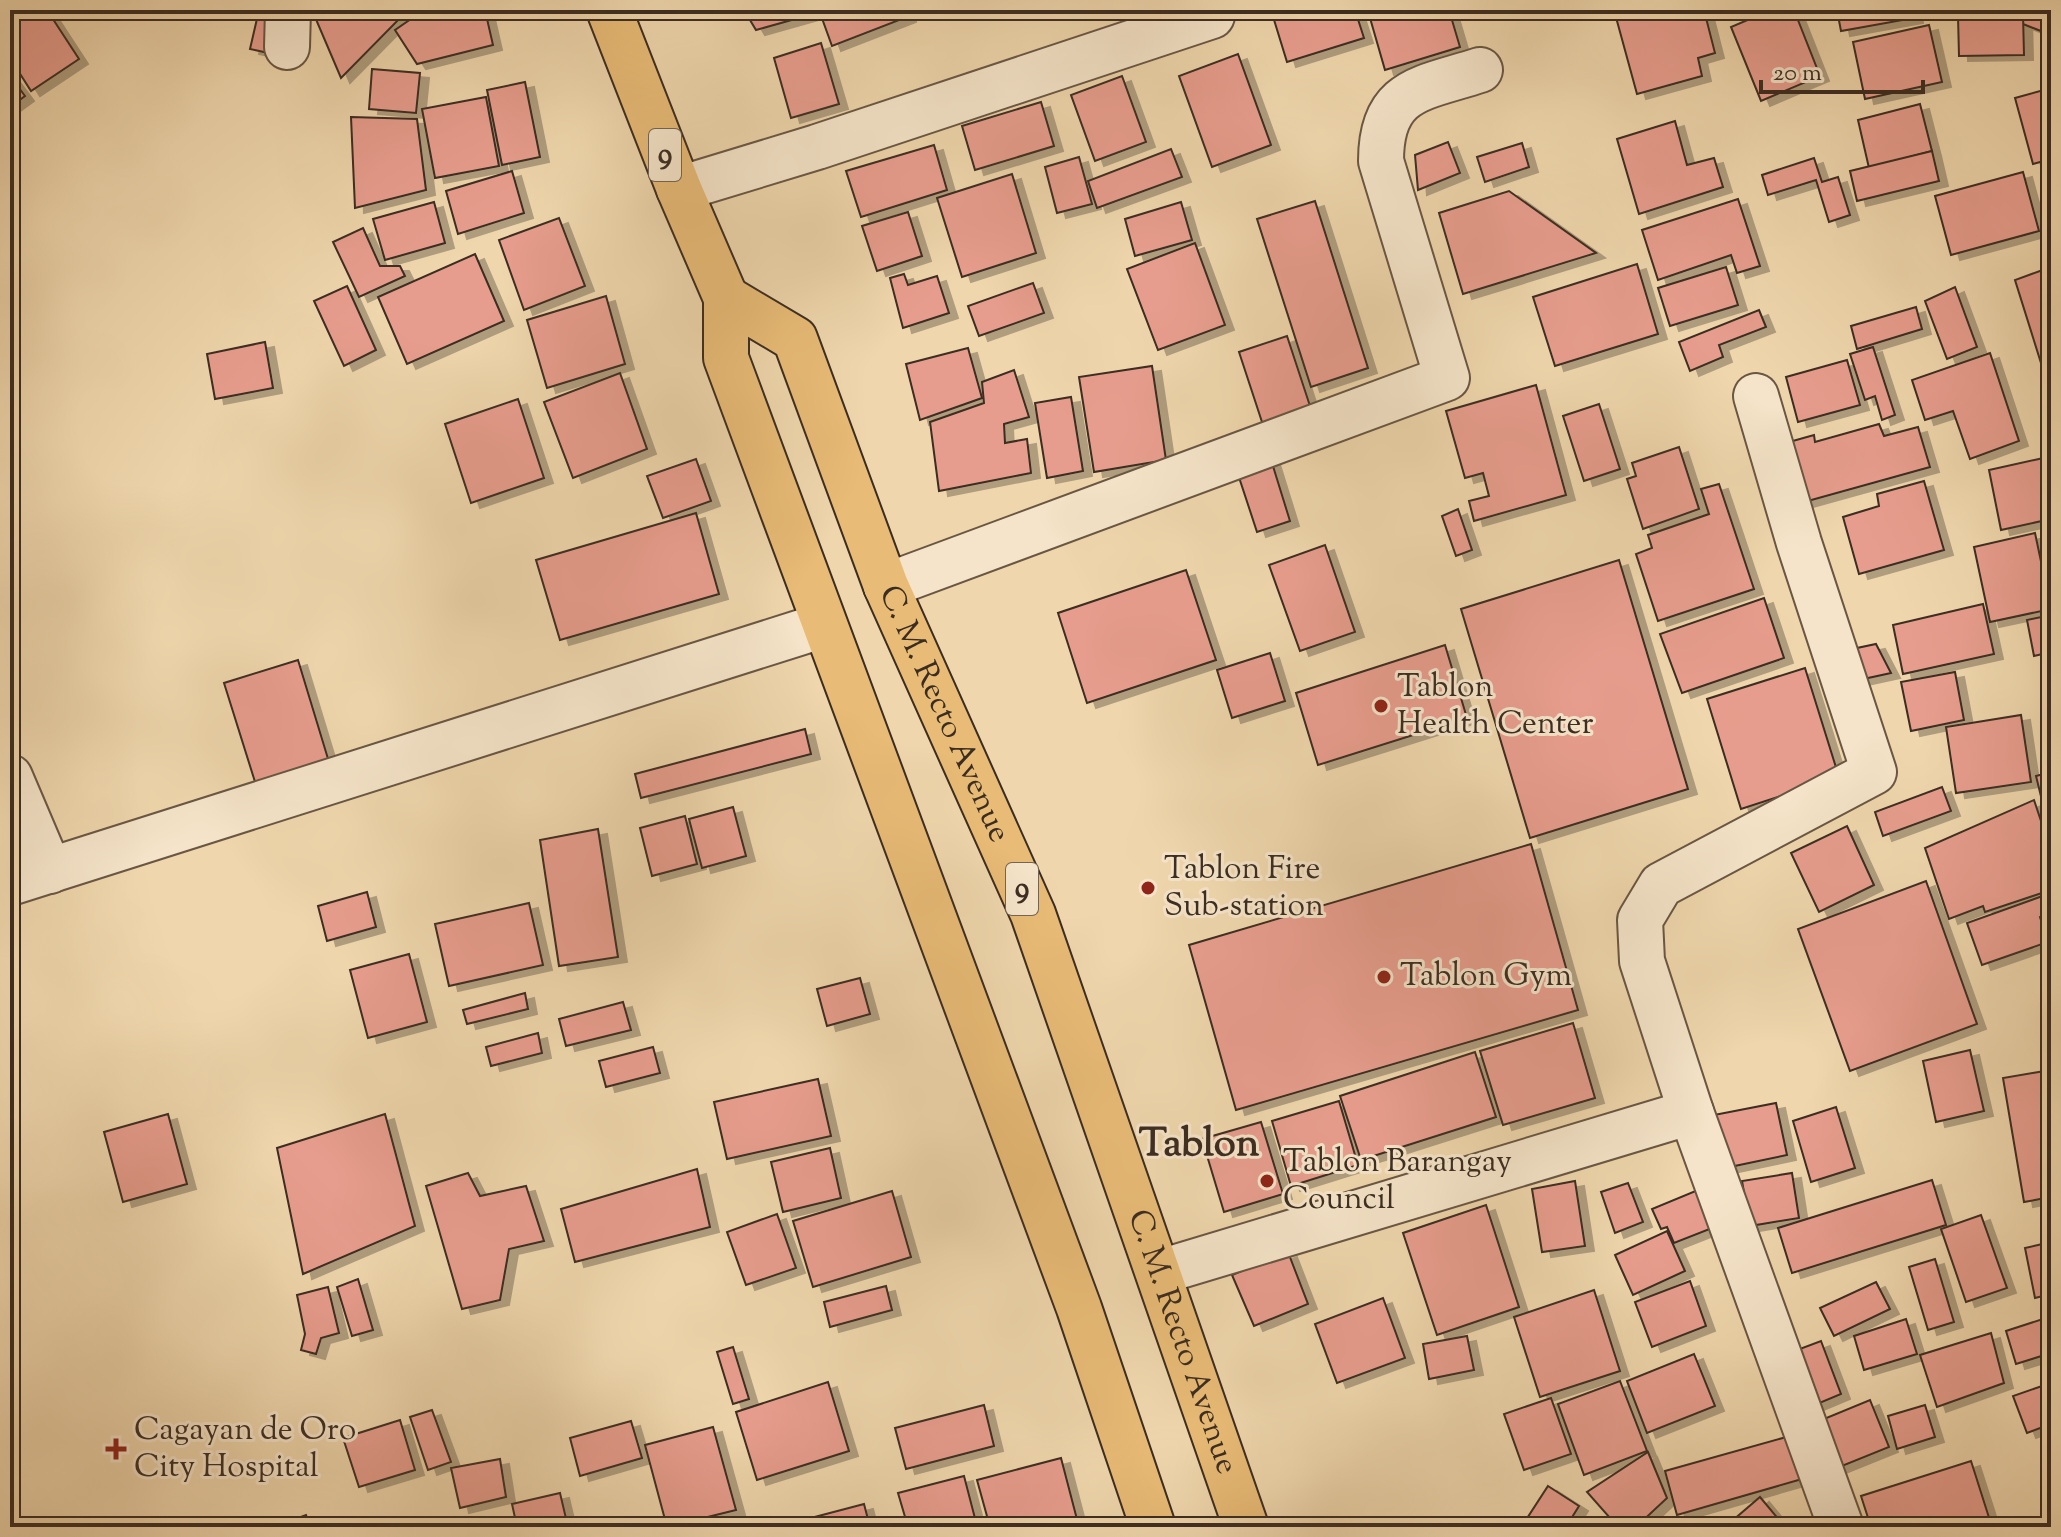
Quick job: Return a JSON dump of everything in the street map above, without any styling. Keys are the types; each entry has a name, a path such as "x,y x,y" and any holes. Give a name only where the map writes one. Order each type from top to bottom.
{"highway":[{"name":"9","path":"609,10 679,189 726,298 726,358 1079,1308 1153,1527"},
{"name":"C. M. Recto Avenue","path":"726,298 795,339 886,586 1033,914 1160,1272 1246,1527"}],"street":[{"path":"679,189 817,147 1212,16"},
{"path":"886,586 1447,378 1381,161 1381,139 1388,117 1406,94 1480,70"},
{"path":"1756,396 1799,543 1874,772 1661,885 1640,920 1642,961 1691,1112 1841,1527"},
{"path":"10,777 30,877 824,625"},
{"path":"1160,1272 1691,1112"}],"building":[{"path":"10,10 47,10 79,59 31,91 10,58"},
{"path":"259,10 282,10 273,54 250,49"},
{"path":"312,10 408,10 341,78"},
{"path":"424,10 485,10 493,45 417,64 395,30"},
{"path":"744,10 812,10 813,14 756,30"},
{"path":"819,10 904,10 907,17 832,46"},
{"path":"1271,10 1355,10 1364,38 1287,62"},
{"path":"1397,10 1449,10 1460,47 1385,70 1370,18"},
{"path":"1614,10 1704,10 1715,53 1698,58 1702,76 1637,94"},
{"path":"1771,10 1794,10 1820,76 1761,101 1731,27"},
{"path":"1837,10 1913,10 1914,18 1841,31"},
{"path":"2023,10 2051,10 2051,35 2023,24"},
{"path":"2023,14 2024,55 1959,56 1958,16"},
{"path":"1929,25 1942,82 1865,99 1853,42"},
{"path":"821,43 839,104 791,118 774,58"},
{"path":"1238,54 1271,145 1212,167 1179,76"},
{"path":"372,69 420,73 416,113 369,109"},
{"path":"10,76 25,96 10,107"},
{"path":"1122,76 1146,142 1095,161 1071,95"},
{"path":"525,82 540,157 502,165 487,90"},
{"path":"2051,88 2051,159 2033,164 2015,98"},
{"path":"486,97 499,166 435,178 422,109"},
{"path":"1041,102 1054,146 975,170 962,126"},
{"path":"1920,104 1932,151 1869,168 1858,120"},
{"path":"351,117 417,119 426,190 355,208"},
{"path":"1675,121 1687,165 1714,158 1723,187 1639,214 1617,139"},
{"path":"1448,142 1460,173 1418,190 1415,155"},
{"path":"1522,143 1529,167 1485,182 1477,157"},
{"path":"934,145 947,190 861,217 846,171"},
{"path":"1171,149 1182,177 1097,208 1088,181"},
{"path":"1932,151 1939,181 1857,201 1850,171"},
{"path":"1079,157 1092,204 1057,213 1045,167"},
{"path":"1814,158 1822,182 1838,177 1850,215 1829,222 1816,180 1768,195 1762,175"},
{"path":"512,171 524,213 458,234 446,191"},
{"path":"2023,172 2039,231 1951,255 1935,196"},
{"path":"1012,174 1036,253 962,277 937,198"},
{"path":"1509,191 1596,253 1463,294 1439,213"},
{"path":"1738,199 1760,266 1737,273 1731,255 1658,280 1642,230"},
{"path":"1315,201 1368,368 1311,387 1257,219"},
{"path":"434,202 445,243 385,260 373,219"},
{"path":"1181,202 1192,240 1135,256 1125,219"},
{"path":"908,212 922,256 877,271 862,226"},
{"path":"559,218 585,286 524,310 499,240"},
{"path":"363,228 380,266 400,266 405,276 359,297 333,242"},
{"path":"1195,243 1225,325 1158,350 1127,269"},
{"path":"475,254 504,321 407,364 378,297"},
{"path":"1637,264 1658,334 1555,366 1533,297"},
{"path":"1726,267 1738,305 1670,326 1658,288"},
{"path":"2051,267 2051,395 2015,280"},
{"path":"904,274 908,285 937,276 949,313 903,328 890,278"},
{"path":"1033,283 1044,313 979,336 968,306"},
{"path":"347,286 376,350 344,366 314,301"},
{"path":"1955,287 1977,347 1947,359 1925,301"},
{"path":"606,296 625,364 547,388 527,320"},
{"path":"1916,307 1922,329 1857,349 1851,326"},
{"path":"1759,310 1766,327 1719,345 1723,357 1690,371 1679,342"},
{"path":"1287,336 1311,409 1263,425 1239,352"},
{"path":"265,342 273,388 215,399 207,354"},
{"path":"1873,347 1895,415 1882,420 1875,396 1865,400 1850,354"},
{"path":"968,348 982,398 920,420 906,364"},
{"path":"1990,353 2019,441 1970,459 1953,411 1925,420 1912,380"},
{"path":"1847,360 1860,405 1798,422 1786,377"},
{"path":"1152,366 1166,460 1094,472 1079,377"},
{"path":"1014,370 1029,417 1004,424 1005,443 1027,439 1031,473 939,491 930,422 984,403 982,382"},
{"path":"620,373 647,449 573,478 544,402"},
{"path":"1536,385 1566,495 1474,521 1469,501 1489,496 1483,473 1465,478 1446,411"},
{"path":"1071,397 1083,471 1047,478 1035,403"},
{"path":"518,399 544,478 471,503 445,424"},
{"path":"1599,404 1620,469 1584,481 1563,416"},
{"path":"1879,424 1884,436 1918,427 1930,467 1797,504 1782,444 1814,435 1815,442"},
{"path":"1679,447 1699,509 1643,529 1627,479 1636,476 1632,463"},
{"path":"1268,450 1290,521 1257,532 1234,462"},
{"path":"2048,457 2051,519 2001,530 1989,470"},
{"path":"696,459 711,501 663,518 647,476"},
{"path":"1924,481 1944,550 1859,574 1843,517 1879,506 1877,494"},
{"path":"1719,484 1754,589 1658,621 1636,554 1652,548 1648,535 1709,514 1701,489"},
{"path":"1458,509 1472,550 1456,556 1442,516"},
{"path":"696,513 719,594 560,640 536,560"},
{"path":"2035,533 2051,609 1990,622 1974,547"},
{"path":"1325,545 1355,632 1300,651 1269,565"},
{"path":"1619,560 1688,789 1530,838 1461,609"},
{"path":"1186,570 1216,660 1087,703 1058,613"},
{"path":"1764,598 1784,658 1682,693 1660,634"},
{"path":"1983,604 1994,654 1903,674 1893,625"},
{"path":"2051,615 2051,652 2034,656 2027,620"},
{"path":"1876,644 1891,673 1845,683 1838,652"},
{"name":"Tablon Health Center","path":"1445,645 1467,718 1318,765 1296,693"},
{"path":"1270,653 1285,701 1232,718 1217,670"},
{"path":"298,660 329,762 256,785 224,683"},
{"path":"1805,668 1839,777 1741,809 1707,699"},
{"path":"1955,672 1964,720 1911,731 1901,682"},
{"path":"2021,715 2031,782 1956,793 1946,727"},
{"path":"805,729 811,754 641,798 635,774"},
{"path":"2051,772 2051,820 2047,821 2036,776"},
{"path":"1942,787 1951,811 1883,836 1875,812"},
{"path":"2034,800 2051,851 2051,890 1985,912 1983,906 1949,919 1925,848"},
{"path":"733,807 746,856 702,868 689,819"},
{"path":"685,816 697,864 652,876 640,828"},
{"path":"1847,826 1874,885 1819,912 1791,853"},
{"path":"598,829 618,957 559,966 540,840"},
{"name":"Tablon Gym","path":"1531,844 1578,1010 1236,1110 1189,945"},
{"path":"1926,881 1977,1024 1850,1071 1798,929"},
{"path":"367,892 376,927 327,941 318,906"},
{"path":"2051,893 2051,912 2040,917 2048,942 1982,965 1967,923"},
{"path":"529,903 543,965 449,986 435,924"},
{"path":"409,954 427,1022 368,1038 350,970"},
{"path":"860,978 870,1014 827,1026 817,989"},
{"path":"525,993 528,1009 467,1024 463,1010"},
{"path":"623,1002 631,1030 566,1046 559,1019"},
{"path":"1573,1023 1595,1098 1503,1125 1480,1051"},
{"path":"538,1033 542,1053 491,1066 486,1047"},
{"path":"653,1047 660,1073 606,1087 599,1061"},
{"path":"1970,1050 1984,1111 1936,1122 1923,1061"},
{"path":"1475,1052 1496,1117 1361,1160 1340,1096"},
{"path":"2051,1070 2051,1197 2024,1202 2003,1078"},
{"path":"818,1079 831,1136 727,1159 714,1102"},
{"path":"1339,1101 1358,1165 1291,1186 1272,1121"},
{"path":"1776,1103 1787,1155 1725,1168 1714,1115"},
{"path":"1836,1107 1855,1168 1811,1182 1793,1121"},
{"path":"168,1114 187,1184 123,1202 104,1132"},
{"path":"385,1114 415,1226 303,1274 277,1148"},
{"path":"1261,1122 1283,1194 1224,1212 1202,1139"},
{"path":"830,1148 841,1198 783,1212 771,1162"},
{"path":"697,1169 710,1227 575,1262 561,1209"},
{"path":"468,1173 480,1196 526,1186 544,1241 509,1249 500,1300 462,1309 426,1186"},
{"path":"1792,1173 1799,1218 1750,1226 1742,1181"},
{"path":"1932,1180 1946,1225 1792,1273 1778,1228"},
{"path":"1575,1181 1585,1246 1542,1252 1532,1189"},
{"path":"1628,1183 1643,1222 1615,1233 1601,1192"},
{"path":"1710,1185 1725,1223 1674,1243 1667,1227 1661,1229 1652,1209"},
{"path":"892,1191 911,1257 813,1287 793,1221"},
{"path":"1486,1205 1519,1307 1437,1335 1403,1233"},
{"path":"777,1214 796,1268 746,1285 727,1232"},
{"path":"1981,1215 2007,1288 1966,1302 1941,1229"},
{"path":"1667,1231 1685,1271 1633,1295 1615,1255"},
{"path":"2051,1242 2051,1294 2035,1298 2025,1248"},
{"path":"1288,1252 1308,1304 1254,1326 1232,1275"},
{"path":"1935,1259 1954,1322 1928,1330 1909,1267"},
{"path":"358,1279 373,1330 352,1336 337,1287"},
{"path":"1690,1281 1706,1326 1652,1347 1635,1302"},
{"path":"1876,1282 1890,1309 1834,1336 1820,1308"},
{"path":"886,1286 892,1310 830,1327 824,1302"},
{"path":"328,1287 339,1333 321,1338 316,1354 301,1350 305,1334 297,1295"},
{"path":"1594,1290 1620,1371 1540,1397 1514,1317"},
{"path":"1383,1298 1405,1358 1337,1383 1315,1324"},
{"path":"2049,1317 2051,1353 2016,1364 2006,1331"},
{"path":"1906,1319 1917,1354 1864,1370 1854,1336"},
{"path":"1991,1333 2004,1383 1937,1407 1920,1355"},
{"path":"1467,1336 1474,1370 1429,1379 1423,1344"},
{"path":"1821,1341 1841,1394 1810,1407 1789,1353"},
{"path":"733,1347 749,1399 733,1404 717,1352"},
{"path":"1694,1354 1715,1406 1647,1433 1627,1381"},
{"path":"1620,1381 1647,1451 1584,1475 1558,1404"},
{"path":"828,1382 849,1451 757,1480 736,1412"},
{"path":"2042,1386 2051,1410 2051,1424 2027,1433 2013,1396"},
{"path":"1551,1398 1571,1454 1524,1470 1504,1414"},
{"path":"1870,1400 1889,1447 1837,1468 1819,1421"},
{"path":"984,1405 994,1446 906,1469 895,1428"},
{"path":"1925,1405 1935,1437 1897,1449 1888,1416"},
{"path":"432,1410 451,1462 428,1470 410,1417"},
{"path":"400,1420 415,1470 359,1487 343,1438"},
{"path":"631,1421 642,1458 580,1476 570,1438"},
{"path":"713,1427 736,1510 667,1527 645,1445"},
{"path":"1797,1434 1809,1477 1677,1515 1665,1471"},
{"path":"1648,1452 1667,1498 1636,1527 1618,1527 1587,1492"},
{"path":"1061,1458 1079,1527 990,1527 977,1480"},
{"path":"500,1459 506,1497 460,1508 451,1468"},
{"path":"1971,1461 1992,1527 1871,1527 1861,1496"},
{"path":"964,1476 977,1526 908,1527 898,1493"},
{"path":"1548,1486 1579,1506 1566,1527 1531,1527 1524,1523"},
{"path":"560,1493 568,1527 517,1527 512,1504"},
{"path":"1760,1497 1785,1527 1725,1527"},
{"path":"864,1504 870,1527 809,1527 807,1519"},
{"path":"306,1515 310,1527 279,1525"}],"place":[{"name":"Tablon Health Center","path":"1381,706"},
{"name":"Tablon Fire Sub-station","path":"1148,888"},
{"name":"Tablon Gym","path":"1384,977"},
{"name":"Tablon Barangay Council","path":"1267,1181"},
{"name":"Cagayan de Oro City Hospital","path":"116,1449"}],"district":[{"name":"Tablon","path":"1199,1145"}]}
